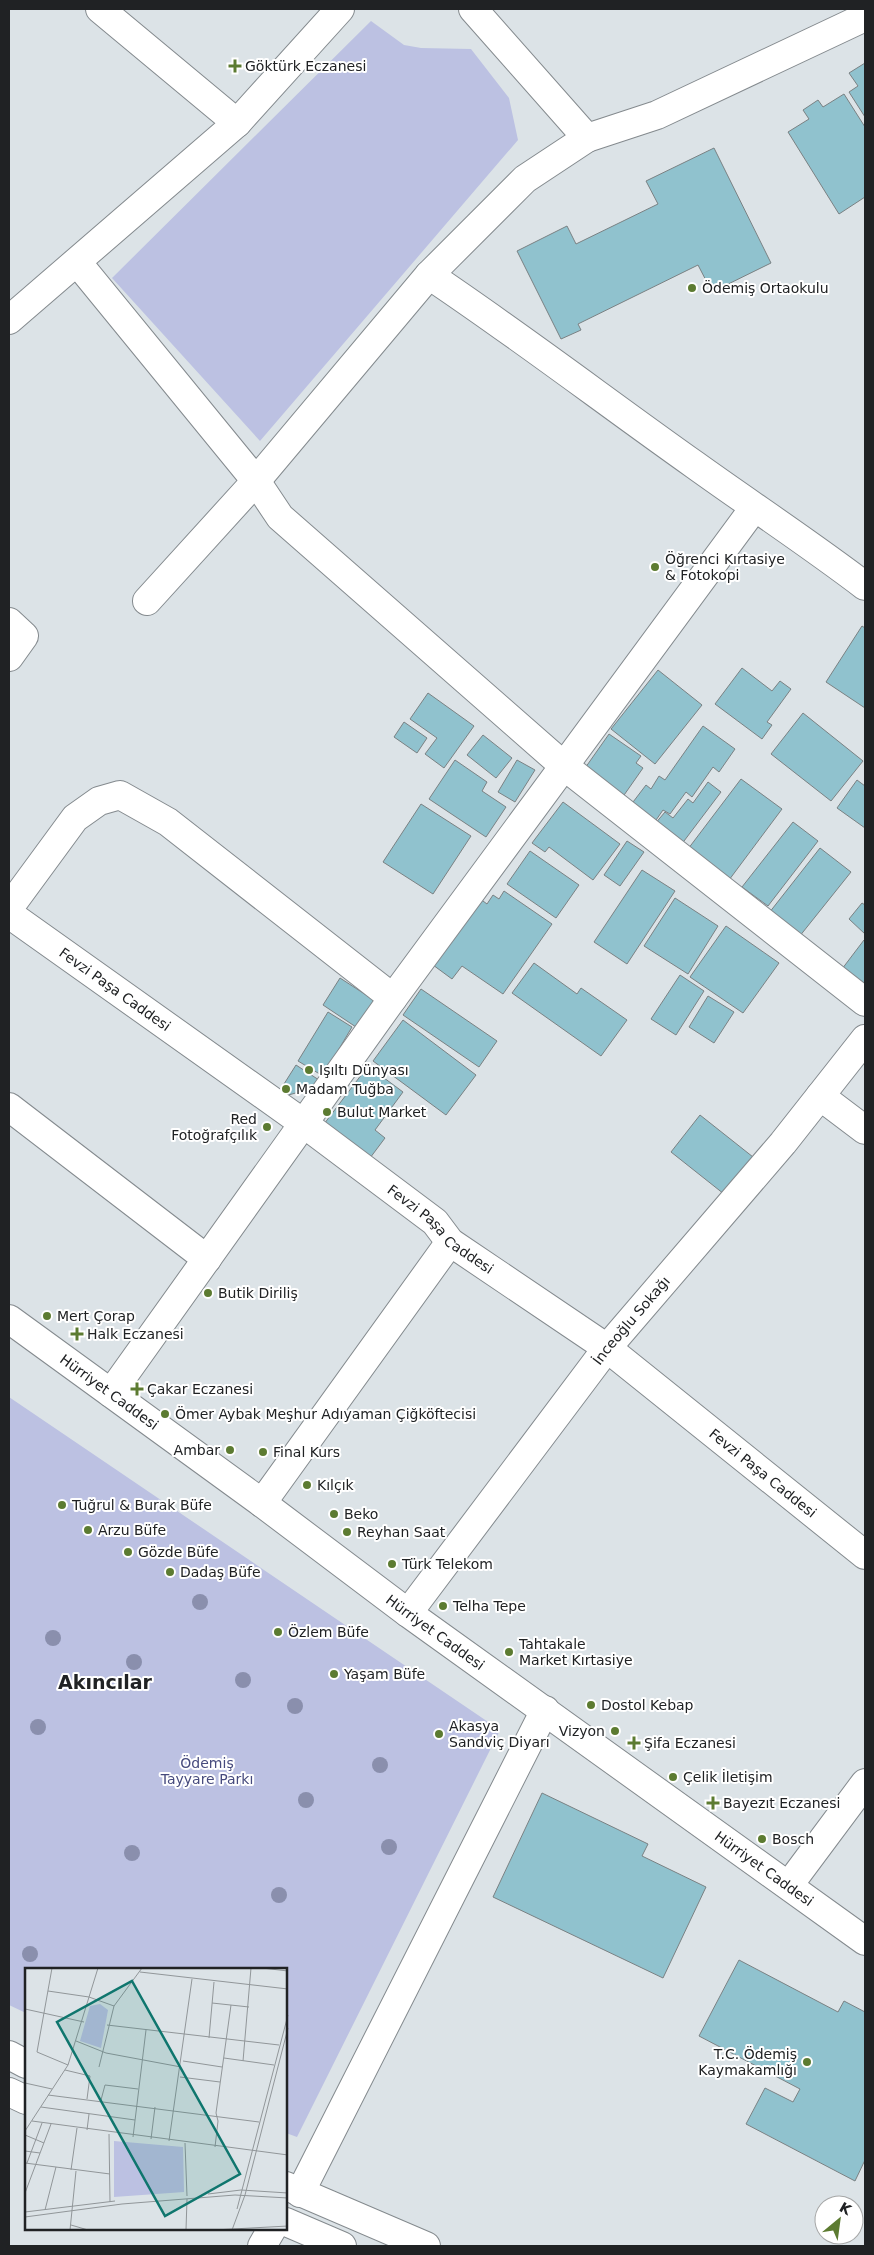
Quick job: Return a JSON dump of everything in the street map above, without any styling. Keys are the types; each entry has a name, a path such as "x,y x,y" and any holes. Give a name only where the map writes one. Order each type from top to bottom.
{"street":[{"path":"100,9 237,122"},
{"path":"9,320 237,122 340,9"},
{"path":"473,9 587,138"},
{"path":"147,601 256,481 429,275 525,178 587,138 657,115 865,18"},
{"path":"77,262 256,481 280,517 564,766 865,1002"},
{"path":"429,275 489,315 754,508 827,557 865,586"},
{"path":"111,1393 392,998 754,508"},
{"path":"9,622 24,636 9,657"},
{"path":"9,908 75,818 99,801 120,795 168,822 392,998"},
{"name":"Fevzi Paşa Caddesi","path":"9,914 303,1123 435,1222 450,1242 607,1348 865,1555"},
{"name":"İnceoğlu Sokağı","path":"408,1613 607,1348 784,1143 865,1039"},
{"path":"820,1096 865,1130"},
{"path":"9,1107 207,1259"},
{"path":"262,1503 450,1242"},
{"name":"Hürriyet Caddesi","path":"9,1319 262,1503 408,1613 865,1941"},
{"path":"426,2246 293,2190 545,1710"},
{"path":"789,1885 865,1783"},
{"path":"9,2055 25,2063"},
{"path":"9,2092 25,2100"},
{"path":"288,2223 342,2246"},
{"path":"262,2246 271,2230"}],"green space":[{"path":"371,21 404,45 421,48 471,49 509,98 518,140 260,441 112,278"},
{"name":"Ödemiş Tayyare Parkı","path":"9,1397 500,1730 297,2137 288,2134 288,1968 25,1968 25,2013 9,2005"}],"building":[{"path":"865,63 865,117 849,92 858,86 849,73"},
{"path":"844,94 865,127 865,197 839,214 788,132 809,119 803,110 818,100 823,107"},
{"path":"714,148 771,263 712,292 698,265 578,324 581,330 561,339 517,251 567,226 576,244 658,204 646,181"},
{"path":"862,626 865,628 865,708 826,682"},
{"path":"742,668 772,691 780,681 791,689 767,722 772,725 762,739 715,704"},
{"path":"658,670 702,705 655,764 611,729"},
{"path":"428,693 474,726 444,768 425,754 437,738 410,719"},
{"path":"803,713 863,761 831,801 771,754"},
{"path":"404,722 427,738 417,753 394,737"},
{"path":"703,726 735,749 719,772 713,767 692,797 686,792 670,814 663,810 654,823 630,806 646,785 651,789 659,776 665,780"},
{"path":"609,734 641,756 636,763 643,768 622,798 583,771"},
{"path":"483,735 512,758 496,778 467,755"},
{"path":"455,760 487,782 482,791 506,807 486,837 429,799"},
{"path":"517,760 535,770 515,802 498,792"},
{"path":"741,779 782,809 729,880 688,849"},
{"path":"857,780 865,786 865,828 837,808"},
{"path":"708,782 721,792 681,845 654,825 665,812 673,818 688,799 693,803"},
{"path":"563,802 620,844 593,880 549,847 545,852 532,843"},
{"path":"421,804 471,836 433,894 383,862"},
{"path":"793,822 818,841 768,906 742,887"},
{"path":"627,841 644,852 620,886 604,875"},
{"path":"820,848 851,872 799,937 769,913"},
{"path":"530,851 579,885 556,918 507,884"},
{"path":"642,870 675,891 627,964 594,942"},
{"path":"504,891 552,924 503,994 462,966 452,979 433,965 479,898 487,904 493,895 499,899"},
{"path":"675,898 718,926 688,974 644,946"},
{"path":"862,903 865,905 865,934 849,919"},
{"path":"726,926 779,963 743,1013 690,977"},
{"path":"864,940 865,942 865,987 842,969"},
{"path":"534,963 577,994 581,988 627,1020 601,1056 512,993"},
{"path":"680,975 704,991 676,1035 651,1019"},
{"path":"340,978 377,1002 359,1029 323,1005"},
{"path":"421,989 497,1041 479,1067 403,1015"},
{"path":"708,996 734,1012 714,1043 689,1027"},
{"path":"328,1012 352,1027 323,1076 298,1061"},
{"path":"403,1020 476,1075 446,1115 373,1061"},
{"path":"296,1065 319,1080 314,1088 281,1097 277,1095"},
{"path":"368,1066 403,1092 375,1130 385,1138 367,1162 321,1128"},
{"path":"700,1115 753,1157 724,1194 671,1152"},
{"path":"542,1793 648,1844 642,1856 706,1887 663,1978 493,1897"},
{"name":"T.C. Ödemiş Kaymakamlığı","path":"739,1960 838,2012 844,2001 865,2012 865,2160 855,2181 746,2124 765,2088 793,2102 800,2089 699,2036"}],"place":[{"name":"Göktürk Eczanesi","path":"235,66"},
{"name":"Ödemiş Ortaokulu","path":"692,288"},
{"name":"Öğrenci Kırtasiye & Fotokopi","path":"655,567"},
{"name":"Işıltı Dünyası","path":"309,1070"},
{"name":"Madam Tuğba","path":"286,1089"},
{"name":"Bulut Market","path":"327,1112"},
{"name":"Red Fotoğrafçılık","path":"267,1127"},
{"name":"Butik Diriliş","path":"208,1293"},
{"name":"Mert Çorap","path":"47,1316"},
{"name":"Halk Eczanesi","path":"77,1334"},
{"name":"Çakar Eczanesi","path":"137,1389"},
{"name":"Ömer Aybak Meşhur Adıyaman Çiğköftecisi","path":"165,1414"},
{"name":"Ambar","path":"230,1450"},
{"name":"Final Kurs","path":"263,1452"},
{"name":"Kılçık","path":"307,1485"},
{"name":"Tuğrul & Burak Büfe","path":"62,1505"},
{"name":"Beko","path":"334,1514"},
{"name":"Arzu Büfe","path":"88,1530"},
{"name":"Reyhan Saat","path":"347,1532"},
{"name":"Gözde Büfe","path":"128,1552"},
{"name":"Türk Telekom","path":"392,1564"},
{"name":"Dadaş Büfe","path":"170,1572"},
{"name":"Telha Tepe","path":"443,1606"},
{"name":"Özlem Büfe","path":"278,1632"},
{"name":"Tahtakale Market Kırtasiye","path":"509,1652"},
{"name":"Yaşam Büfe","path":"334,1674"},
{"name":"Dostol Kebap","path":"591,1705"},
{"name":"Vizyon","path":"615,1731"},
{"name":"Akasya Sandviç Diyarı","path":"439,1734"},
{"name":"Şifa Eczanesi","path":"634,1743"},
{"name":"Çelik İletişim","path":"673,1777"},
{"name":"Bayezıt Eczanesi","path":"713,1803"},
{"name":"Bosch","path":"762,1839"},
{"name":"T.C. Ödemiş Kaymakamlığı","path":"807,2062"}],"district":[{"name":"Akıncılar","path":"105,1682"}]}
